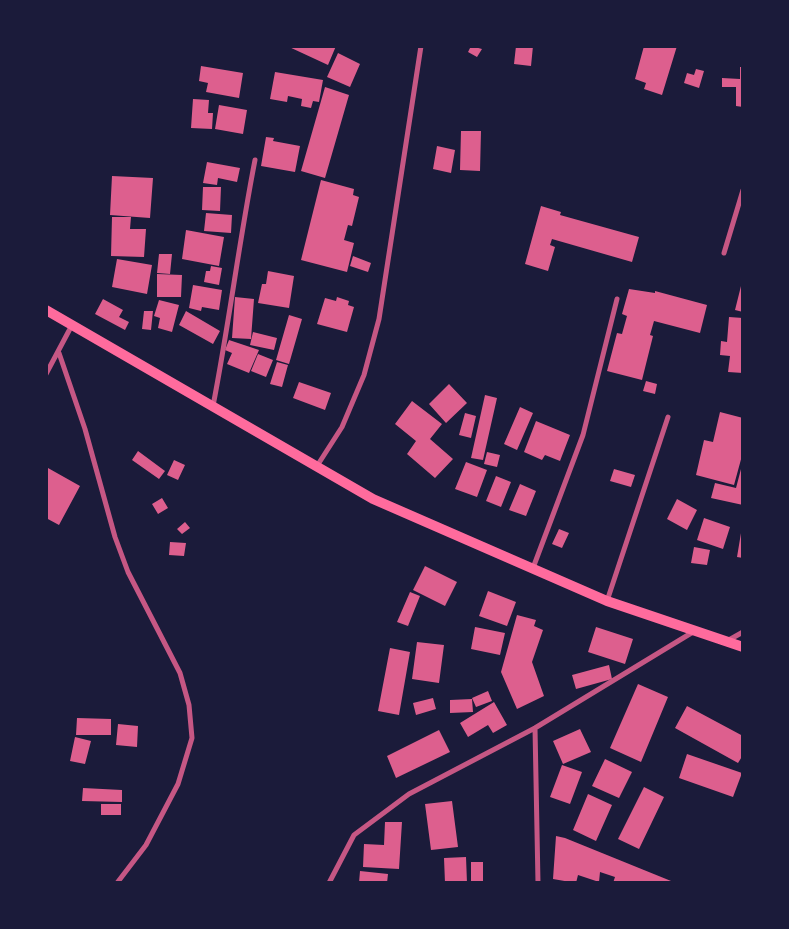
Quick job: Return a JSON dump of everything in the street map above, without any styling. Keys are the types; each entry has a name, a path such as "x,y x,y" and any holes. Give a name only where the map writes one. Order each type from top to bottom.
{"main road":[{"path":"46,310 373,499 607,601 743,648"}],"street":[{"path":"317,467 342,426 364,375 379,319 421,46"},
{"path":"212,406 228,329 238,248 256,160"},
{"path":"724,253 743,190"},
{"path":"533,568 582,435 617,299"},
{"path":"46,374 72,325"},
{"path":"58,354 85,429 115,537 128,572 180,673 189,705 192,738 178,784 146,845 117,883"},
{"path":"607,601 668,417"},
{"path":"329,883 354,835 409,794 535,728 693,632"},
{"path":"727,641 743,632"},
{"path":"535,728 538,883"}],"building":[{"path":"287,46 336,46 328,65"},
{"path":"471,46 482,49 477,57 468,52"},
{"path":"516,46 533,46 531,66 514,64"},
{"path":"644,46 677,46 662,95 644,89 646,83 635,79"},
{"path":"338,53 360,64 350,87 327,77"},
{"path":"201,66 243,73 239,98 206,92 208,83 199,81"},
{"path":"740,67 743,67 743,107 736,106 736,87 722,87 722,78 740,79"},
{"path":"696,69 704,71 699,88 684,83 687,73 694,75"},
{"path":"275,72 323,80 319,102 313,101 311,108 301,106 302,99 288,96 287,102 270,99"},
{"path":"325,87 349,95 325,178 301,171"},
{"path":"193,99 209,100 208,113 213,113 212,129 191,128"},
{"path":"219,105 247,110 243,134 215,129"},
{"path":"461,131 481,131 480,171 460,170"},
{"path":"266,137 274,138 273,141 300,146 295,172 261,166"},
{"path":"437,146 455,150 451,173 433,169"},
{"path":"207,162 240,168 237,182 218,178 217,185 203,183"},
{"path":"112,176 153,178 150,218 110,215"},
{"path":"321,180 354,189 353,195 359,197 352,226 348,225 344,240 354,243 347,272 301,260"},
{"path":"203,187 221,187 220,211 202,210"},
{"path":"541,206 561,212 560,215 639,237 632,262 552,239 550,245 555,247 548,271 525,264"},
{"path":"206,213 232,215 231,233 204,231"},
{"path":"112,217 131,217 130,229 146,229 144,257 111,256"},
{"path":"186,230 224,237 219,266 182,259"},
{"path":"159,254 172,254 170,274 157,273"},
{"path":"353,256 371,263 368,272 350,266"},
{"path":"117,259 152,265 147,294 112,287"},
{"path":"211,266 222,268 219,285 204,282 206,271 210,271"},
{"path":"268,271 294,276 289,308 258,303 262,284 266,284"},
{"path":"157,274 182,275 181,297 157,297"},
{"path":"743,278 743,312 735,310"},
{"path":"193,285 222,290 219,310 202,307 201,311 189,308"},
{"path":"629,289 655,293 655,291 707,305 700,333 654,321 650,335 653,336 642,380 607,371 617,333 622,334 627,316 622,314"},
{"path":"235,297 254,299 251,339 232,338"},
{"path":"337,297 349,301 348,305 354,307 347,332 317,324 325,298 336,301"},
{"path":"103,299 123,310 119,317 129,322 125,330 95,314"},
{"path":"159,300 179,305 172,332 158,328 160,318 154,316"},
{"path":"144,311 153,311 151,330 142,329"},
{"path":"186,311 220,331 213,344 179,325"},
{"path":"289,315 302,319 289,364 276,360"},
{"path":"729,317 743,318 743,373 728,372 730,356 720,355 721,341 727,342"},
{"path":"253,332 277,338 274,350 250,345"},
{"path":"229,340 259,350 249,373 227,364 232,353 225,350"},
{"path":"258,354 273,360 266,377 251,371"},
{"path":"277,362 288,365 282,387 270,384"},
{"path":"646,381 657,384 655,394 643,391"},
{"path":"299,382 331,393 325,410 293,398"},
{"path":"449,384 467,403 446,423 429,404"},
{"path":"485,395 497,398 483,460 471,458"},
{"path":"412,401 442,424 430,439 453,459 435,478 407,454 416,441 395,424"},
{"path":"520,407 533,413 517,450 504,444"},
{"path":"720,412 743,418 743,452 734,485 696,475 704,440 713,442"},
{"path":"465,413 476,416 471,438 459,435"},
{"path":"536,421 570,435 560,461 545,455 542,460 524,452"},
{"path":"138,451 165,471 159,479 132,460"},
{"path":"487,452 500,455 497,467 484,464"},
{"path":"174,460 185,465 178,480 167,475"},
{"path":"466,462 487,470 477,497 455,489"},
{"path":"48,468 80,486 59,525 46,518 46,472"},
{"path":"614,469 635,475 631,487 610,481"},
{"path":"741,469 743,470 743,505 711,498 715,483 736,488"},
{"path":"496,476 511,482 501,507 486,501"},
{"path":"520,484 536,491 526,516 509,510"},
{"path":"162,498 168,508 158,514 152,504"},
{"path":"677,499 697,510 687,530 667,519"},
{"path":"704,518 730,527 723,549 697,540"},
{"path":"185,522 190,528 182,534 177,529"},
{"path":"743,527 743,558 737,557"},
{"path":"559,529 569,533 562,548 552,544"},
{"path":"170,542 186,543 184,556 169,555"},
{"path":"694,547 710,550 707,565 691,563"},
{"path":"425,566 457,582 445,606 413,590"},
{"path":"488,591 516,602 507,626 479,616"},
{"path":"410,592 420,596 408,626 397,622"},
{"path":"517,615 536,620 534,626 543,630 532,662 544,696 517,709 501,672"},
{"path":"475,627 505,633 500,655 471,649"},
{"path":"596,627 633,639 625,664 588,652"},
{"path":"417,642 444,645 439,683 412,679"},
{"path":"390,648 410,652 399,715 378,711"},
{"path":"609,665 612,679 576,689 572,675"},
{"path":"638,684 668,697 641,762 610,748"},
{"path":"488,691 492,701 476,707 472,698"},
{"path":"433,698 436,709 416,715 413,703"},
{"path":"472,699 473,712 450,713 450,700"},
{"path":"494,702 507,725 493,733 488,725 468,737 460,723"},
{"path":"687,706 743,736 743,755 738,763 675,728"},
{"path":"77,718 111,719 111,735 76,735"},
{"path":"118,724 138,726 137,747 116,745"},
{"path":"580,729 591,752 563,764 553,741"},
{"path":"439,730 450,752 396,778 387,756"},
{"path":"75,737 91,741 85,764 70,761"},
{"path":"687,754 742,773 733,797 679,778"},
{"path":"605,759 632,772 619,798 592,786"},
{"path":"562,765 582,772 570,804 550,797"},
{"path":"644,787 664,797 639,849 618,839"},
{"path":"83,788 122,790 122,802 82,801"},
{"path":"588,794 612,805 596,841 573,830"},
{"path":"452,801 458,847 431,850 425,804"},
{"path":"101,804 121,804 121,815 101,815"},
{"path":"385,822 402,822 399,869 363,867 364,844 384,845"},
{"path":"556,836 676,883 613,883 615,877 600,872 599,882 578,875 576,883 553,879"},
{"path":"466,857 467,883 445,883 444,858"},
{"path":"471,862 483,862 483,883 471,883"},
{"path":"360,871 388,874 387,883 359,883"}]}
